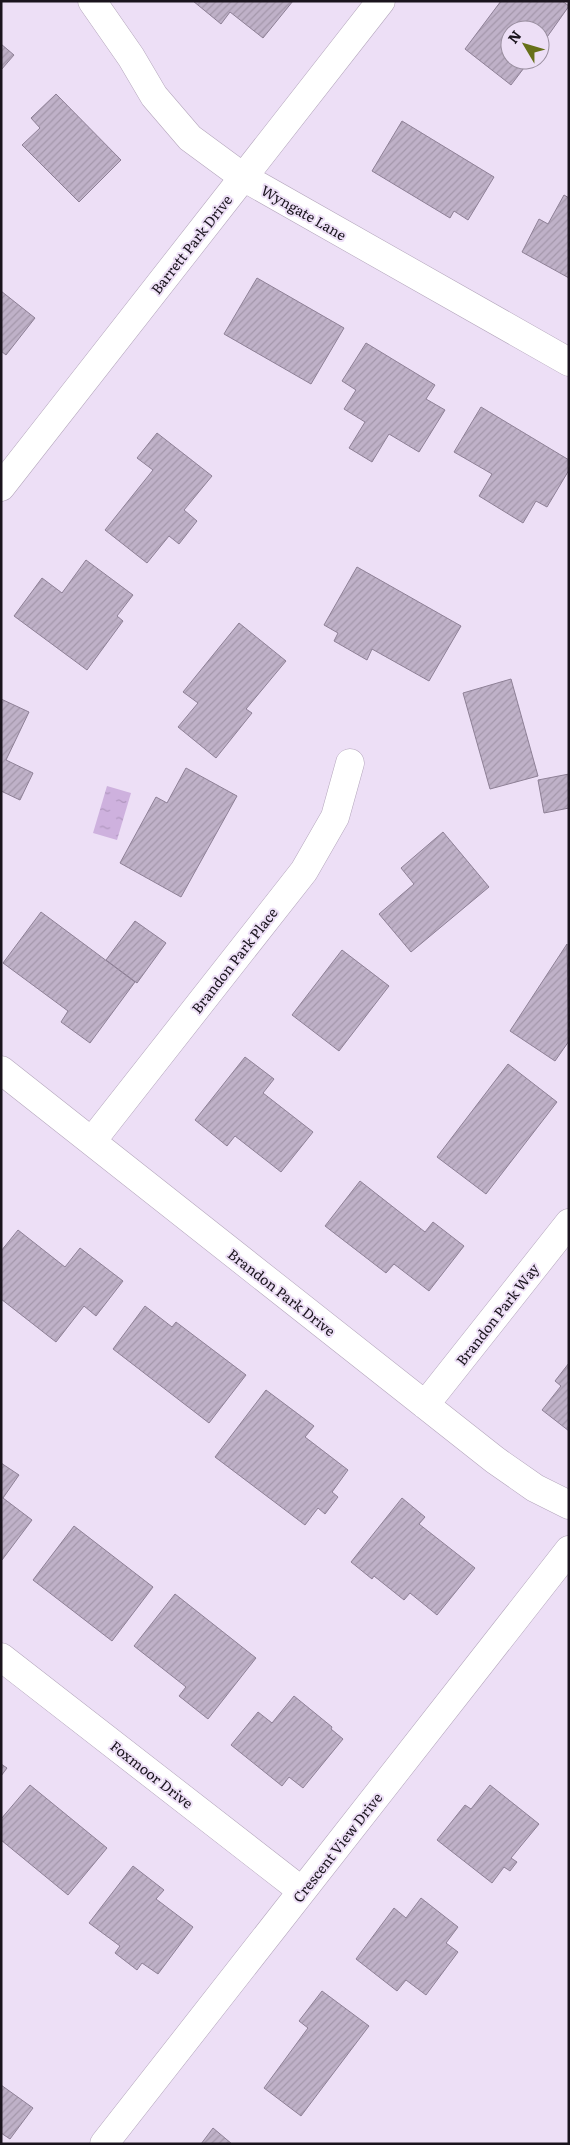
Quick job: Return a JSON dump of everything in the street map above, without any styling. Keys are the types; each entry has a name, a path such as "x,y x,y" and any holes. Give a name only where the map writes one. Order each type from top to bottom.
{"street":[{"name":"Wyngate Lane","path":"92,1 131,57 154,96 190,138 243,177 569,362"},
{"name":"Barrett Park Drive","path":"5,476 381,1"},
{"name":"Brandon Park Place","path":"92,1141 304,871 335,817 350,763"},
{"name":"Brandon Park Drive","path":"1,1070 495,1460 535,1488 569,1505"},
{"name":"Brandon Park Way","path":"425,1405 569,1222"},
{"name":"Crescent View Drive","path":"104,2144 569,1550"},
{"name":"Foxmoor Drive","path":"1,1657 302,1891"}],"water":[{"path":"107,786 131,793 117,840 93,833"}],"building":[{"path":"193,1 293,1 263,38 230,12 221,24"},
{"path":"501,1 562,1 569,6 550,33 550,20 500,20 500,70 522,70 511,85 465,49"},
{"path":"1,44 14,55 1,70"},
{"path":"56,94 121,160 79,202 22,145 40,128 31,118"},
{"path":"402,121 494,177 468,220 454,211 450,218 372,171"},
{"path":"564,195 569,198 569,278 522,252 539,219 548,224"},
{"path":"257,278 344,328 311,384 224,334"},
{"path":"1,291 35,318 6,355 1,351"},
{"path":"366,343 435,385 426,399 445,410 419,452 389,434 372,462 349,448 365,422 344,409 356,390 342,381"},
{"path":"481,407 569,460 569,470 547,507 536,501 523,523 479,496 492,474 454,452"},
{"path":"157,433 212,476 184,510 197,521 179,544 169,536 147,563 105,530 153,470 137,458"},
{"path":"86,560 133,595 117,616 123,621 87,670 14,616 42,578 62,593"},
{"path":"357,567 461,626 429,681 372,649 367,660 334,641 338,633 324,625"},
{"path":"239,623 286,661 246,709 252,713 216,758 178,727 198,703 183,692"},
{"path":"511,679 538,776 490,789 463,693"},
{"path":"1,699 29,712 6,760 33,773 20,800 1,791"},
{"path":"186,768 237,796 181,897 120,863 156,797 167,803"},
{"path":"569,774 569,808 544,813 538,780"},
{"path":"443,832 489,887 411,952 379,914 414,884 401,868"},
{"path":"41,912 135,982 90,1043 61,1022 68,1011 3,963"},
{"path":"135,921 166,943 137,983 106,960"},
{"path":"567,944 569,1041 555,1061 510,1031"},
{"path":"342,950 389,986 339,1051 292,1015"},
{"path":"245,1057 274,1079 263,1093 313,1132 281,1172 235,1136 227,1146 195,1120"},
{"path":"508,1064 557,1102 486,1194 437,1157"},
{"path":"360,1181 425,1232 433,1222 464,1246 429,1291 394,1264 386,1273 325,1226"},
{"path":"18,1230 65,1267 80,1248 123,1281 96,1316 84,1306 56,1342 1,1299 1,1251"},
{"path":"145,1306 172,1327 176,1322 246,1375 209,1423 113,1349"},
{"path":"569,1363 569,1431 542,1410 561,1386 555,1381"},
{"path":"266,1390 314,1426 305,1437 348,1470 332,1492 338,1497 325,1514 318,1508 305,1525 215,1457"},
{"path":"1,1463 19,1475 3,1498 32,1520 2,1560"},
{"path":"402,1498 425,1517 419,1524 475,1568 437,1615 410,1593 404,1600 374,1576 372,1579 351,1562"},
{"path":"74,1526 153,1587 112,1641 33,1580"},
{"path":"175,1594 256,1658 208,1719 179,1696 186,1687 134,1646"},
{"path":"294,1696 332,1727 331,1729 343,1739 303,1788 289,1777 282,1786 231,1745 258,1712 272,1723"},
{"path":"1,1764 7,1768 1,1776"},
{"path":"30,1785 107,1848 68,1895 1,1840 1,1819"},
{"path":"490,1785 539,1824 511,1858 517,1862 510,1871 504,1867 492,1883 437,1840 465,1805 471,1809"},
{"path":"133,1866 164,1890 156,1899 193,1927 158,1974 142,1963 137,1970 115,1953 120,1946 89,1923"},
{"path":"421,1898 458,1927 446,1943 458,1952 426,1995 406,1980 397,1991 356,1959 394,1908 406,1918"},
{"path":"322,1991 369,2026 301,2116 264,2088 308,2028 299,2021"},
{"path":"1,2085 33,2108 10,2139 1,2133"},
{"path":"213,2128 232,2144 201,2144"}]}
